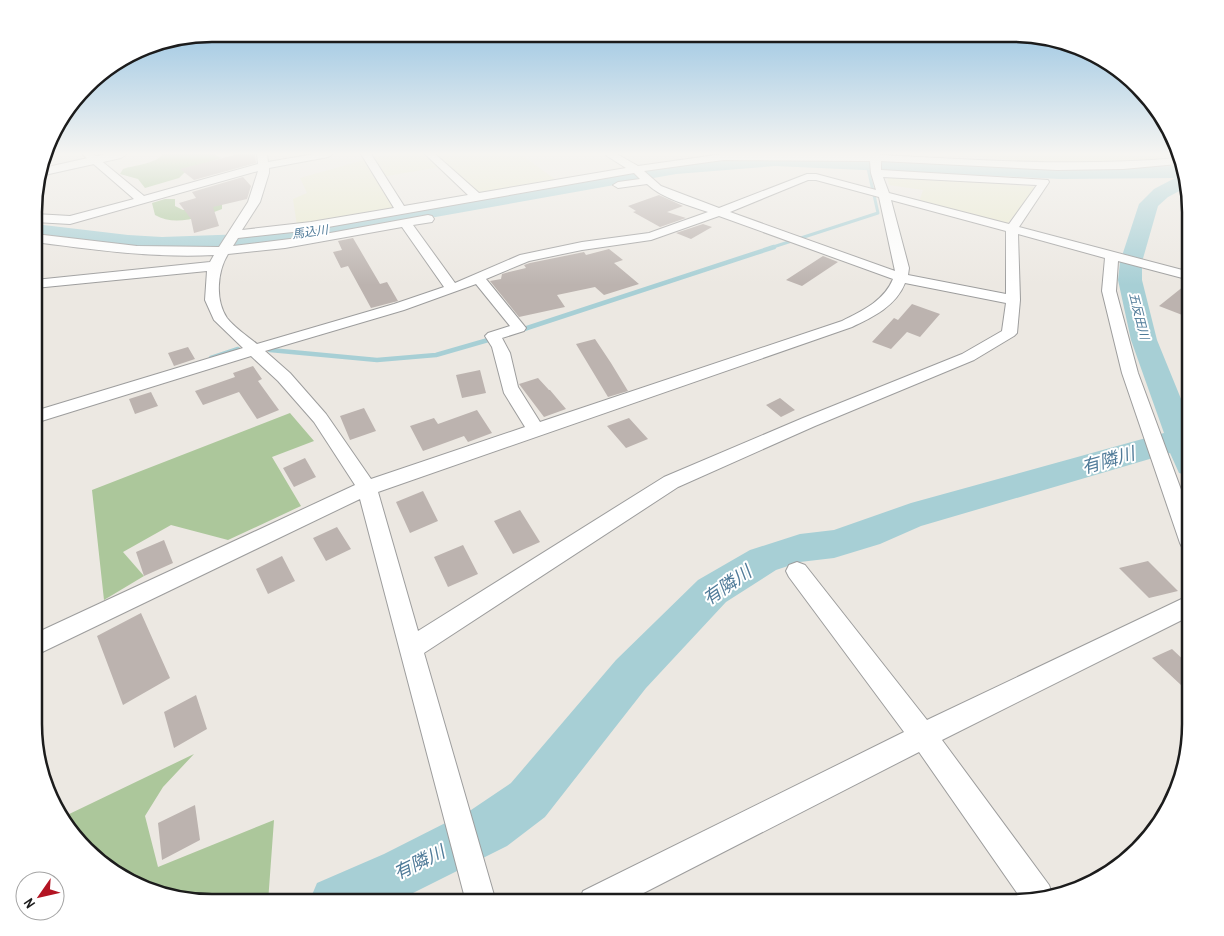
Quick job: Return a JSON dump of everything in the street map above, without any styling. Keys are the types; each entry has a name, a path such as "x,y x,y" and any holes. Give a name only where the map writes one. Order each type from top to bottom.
{"street":[{"path":"42,218 70,220 150,198"},
{"path":"255,198 224,250 212,300 221,320 284,376 320,418 367,488 479,893"},
{"path":"392,198 452,290"},
{"path":"42,239 110,249 161,252 224,250 294,243 474,198"},
{"path":"680,198 902,278 1013,300"},
{"path":"42,415 452,290 477,277 525,258 555,250 651,236 754,198"},
{"path":"43,642 367,488 847,324 868,314 886,302 896,290 902,278 902,268 882,198"},
{"path":"895,198 1182,274"},
{"path":"412,648 671,482 817,418 968,357 1009,333 1013,300 1012,229 1033,198"},
{"path":"42,283 224,250 311,226 403,217 444,216"},
{"path":"1112,256 1109,290 1130,373 1181,518"},
{"path":"477,277 518,328 496,339 510,386 519,406 537,431"},
{"path":"797,571 923,736 1035,891"},
{"path":"611,894 923,736 1181,609"}],"green space":[{"path":"387,198 395,210 297,226 293,199"},
{"path":"920,198 1030,198 1007,224 919,202"},
{"path":"165,199 175,199 175,206 183,210 222,202 222,209 188,220 163,219 155,215 152,203"},
{"path":"290,413 314,441 272,457 301,506 228,540 171,525 123,552 144,576 104,600 92,490"},
{"path":"194,754 163,787 145,816 158,867 274,820 269,893 190,892 148,881 118,865 100,851 92,844 69,814"}],"building":[{"path":"196,198 247,198 213,207 219,226 194,233 191,219 179,203"},
{"path":"651,198 665,198 683,206 667,212 686,218 660,227 633,212 636,211 628,206"},
{"path":"703,224 712,227 691,239 676,233"},
{"path":"353,238 380,284 387,282 398,301 371,308 348,266 341,268 333,252 342,250 338,241"},
{"path":"609,249 623,260 614,263 639,284 604,295 595,287 557,295 565,307 519,317 490,281 501,279 502,274 526,268 524,265 530,263 584,252 586,255"},
{"path":"823,256 838,262 802,286 786,280"},
{"path":"1182,288 1182,315 1159,306"},
{"path":"912,304 940,314 920,337 907,332 891,349 872,342 894,318 898,320"},
{"path":"595,339 628,391 608,397 576,344"},
{"path":"188,347 195,359 174,366 168,353"},
{"path":"253,366 262,379 258,381 279,410 257,419 239,392 203,405 195,391 235,377 233,373"},
{"path":"480,370 486,393 462,398 456,375"},
{"path":"538,378 566,409 544,417 519,384"},
{"path":"151,392 158,406 135,414 129,399"},
{"path":"780,398 795,410 781,417 766,405"},
{"path":"364,408 376,431 350,440 340,416"},
{"path":"477,410 492,433 468,442 464,436 423,451 410,426 434,418 438,424"},
{"path":"629,418 648,439 626,448 607,426"},
{"path":"305,458 316,477 294,487 283,468"},
{"path":"423,491 438,521 410,533 396,502"},
{"path":"520,510 540,542 513,554 494,521"},
{"path":"337,527 351,549 326,561 313,538"},
{"path":"164,540 173,563 144,576 136,552"},
{"path":"463,545 478,574 448,587 434,557"},
{"path":"282,556 295,581 268,594 256,569"},
{"path":"1148,561 1178,591 1149,598 1119,568"},
{"path":"141,613 170,678 123,705 97,636"},
{"path":"1172,649 1181,658 1181,685 1181,685 1152,658"},
{"path":"196,695 207,729 174,748 164,712"},
{"path":"195,805 200,840 162,860 158,823"}],"waterway":[{"name":"馬込川","path":"42,231 128,242 204,244 246,241 340,228 513,198"},
{"path":"770,248 878,213 875,198"},
{"name":"五反田川","path":"1156,198 1149,204 1144,216 1131,262 1130,280 1144,340 1182,438"},
{"path":"518,331 774,247"},
{"path":"270,350 377,360 436,355 495,338"},
{"path":"211,358 238,349"},
{"name":"有隣川","path":"355,893 489,828 528,800 631,674 712,591 763,560 800,548 834,544 867,534 911,516 1182,439"}]}
